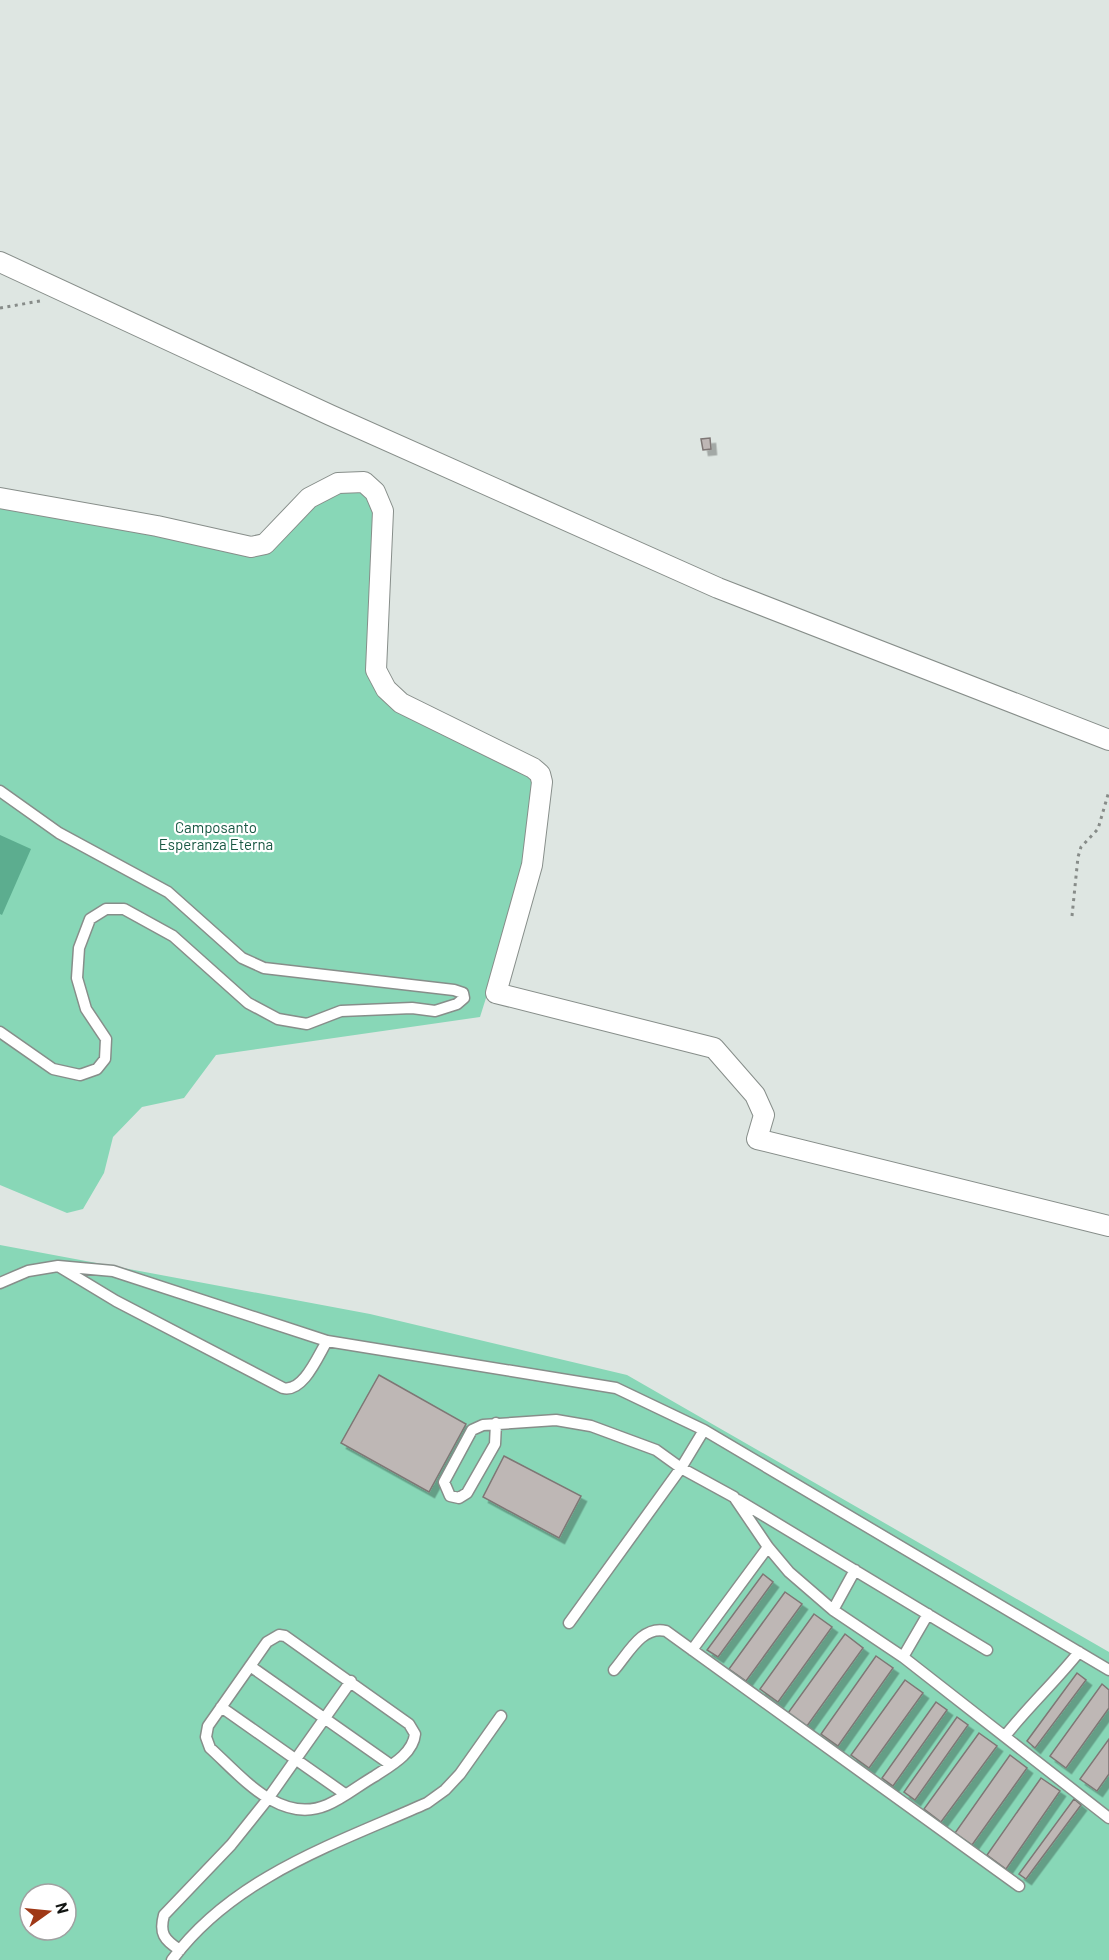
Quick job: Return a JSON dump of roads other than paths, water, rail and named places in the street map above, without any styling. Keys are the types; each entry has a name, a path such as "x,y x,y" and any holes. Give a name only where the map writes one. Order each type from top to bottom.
{"street":[{"path":"0,262 330,415 718,588 1109,740"},
{"path":"0,498 157,526 251,547 265,544 309,498 338,483 364,482 375,492 383,511 376,670 386,689 401,703 533,768 540,774 542,782 532,865 496,993 714,1048 755,1095 764,1115 757,1139 1109,1226"}],"lane":[{"path":"0,791 59,833 168,892 242,958 264,968 454,990 463,993 464,998 458,1004 435,1011 412,1008 341,1011 307,1024 278,1019 248,1003 173,936 124,909 106,909 90,919 79,948 77,978 86,1009 106,1039 105,1059 97,1069 80,1075 53,1069 0,1032"},
{"path":"0,1283 28,1271 58,1266 113,1271 327,1341 616,1388 704,1430 1109,1670"},
{"path":"58,1266 116,1301 283,1388 298,1386 327,1341"},
{"path":"496,1423 495,1444 467,1493 459,1498 450,1496 444,1482 472,1430 496,1423 556,1420 591,1426 656,1450 681,1468 734,1497 987,1650"},
{"path":"569,1623 681,1468 704,1430"},
{"path":"734,1497 768,1547 789,1572 833,1610 903,1657 1109,1818"},
{"path":"692,1650 768,1547"},
{"path":"833,1610 855,1570"},
{"path":"903,1657 928,1614"},
{"path":"614,1670 644,1634 656,1630 666,1631 1019,1886"},
{"path":"279,1635 285,1636 351,1681 412,1728 415,1734 411,1747 391,1766 330,1804 315,1809 298,1809 267,1800 207,1743 206,1731 221,1707 267,1642 279,1635"},
{"path":"1005,1736 1031,1703 1062,1674 1079,1652"},
{"path":"250,1666 391,1766"},
{"path":"180,1950 166,1941 161,1928 164,1915 231,1845 267,1800 351,1681"},
{"path":"221,1707 345,1794"},
{"path":"172,1960 206,1922 257,1883 299,1861 428,1803 460,1774 501,1716"}],"park label":[{"name":"Camposanto Esperanza Eterna","path":"216,836"}]}
